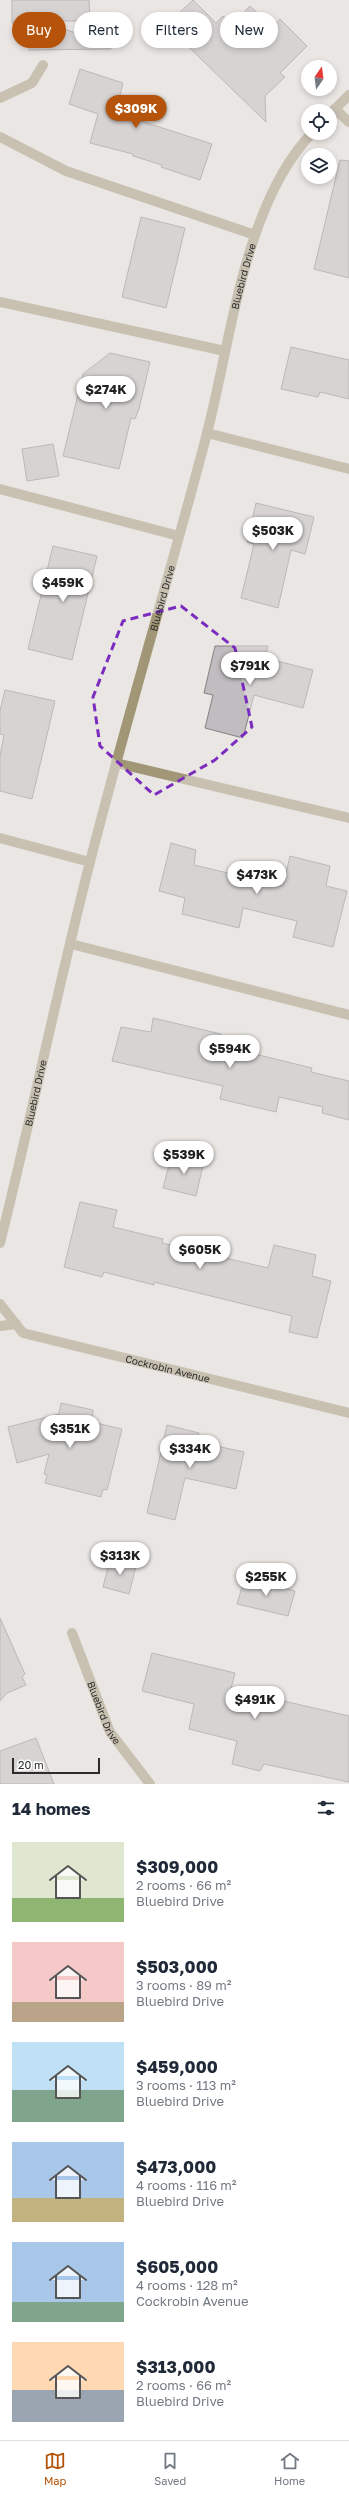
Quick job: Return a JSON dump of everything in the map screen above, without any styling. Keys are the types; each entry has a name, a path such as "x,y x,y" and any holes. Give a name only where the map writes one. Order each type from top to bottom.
{"street":[{"path":"0,98 32,83 43,65"},
{"path":"337,107 349,95"},
{"path":"337,114 349,122"},
{"path":"0,137 66,171 255,235"},
{"name":"Bluebird Drive","path":"0,1243 90,862 207,433 225,351 255,235 271,194 285,167 306,140"},
{"path":"0,302 225,351"},
{"path":"207,433 349,469"},
{"path":"0,489 179,536"},
{"path":"116,763 349,818"},
{"path":"0,838 90,862"},
{"path":"71,944 349,1014"},
{"name":"Cockrobin Avenue","path":"0,1304 23,1333 349,1414"},
{"path":"0,1326 16,1324"},
{"name":"Bluebird Drive","path":"72,1633 110,1732 150,1784"}],"highlighted area":[{"path":"181,606 235,648 252,727 215,760 154,795 100,746 93,697 123,621"}],"building":[{"path":"12,0 89,0 90,12 74,12 74,21 66,21 66,12 12,12"},
{"path":"193,0 205,12 180,12"},
{"path":"250,6 256,12 244,12"},
{"path":"212,19 216,23 220,19 220,48 278,48 278,21 280,19 307,46 280,73 285,77 265,96 266,122 190,48 212,48"},
{"path":"66,30 74,32 74,48 111,48 111,49 29,50 29,48 66,48"},
{"path":"80,69 123,83 116,112 138,117 138,120 212,144 200,180 161,167 162,165 133,156 133,154 90,143 98,114 69,104"},
{"path":"340,160 349,161 349,278 314,269 334,184 337,184 337,173"},
{"path":"141,217 185,228 166,308 122,297"},
{"path":"291,347 349,360 349,399 320,392 318,397 281,389"},
{"path":"110,353 150,362 139,409 135,419 131,418 119,469 63,456 83,374"},
{"path":"53,444 59,476 27,481 22,449"},
{"path":"256,503 314,517 305,554 291,550 278,608 241,598 254,544 247,542"},
{"path":"53,546 97,556 72,660 28,649"},
{"path":"215,646 268,646 265,658 313,670 303,708 254,695 243,738 205,728 213,695 204,693"},
{"path":"5,690 55,701 32,799 0,791 0,756 4,735 0,734 0,711"},
{"path":"171,843 196,850 194,865 283,886 290,856 330,866 326,886 347,891 333,947 293,937 297,921 243,908 239,928 182,914 185,898 159,891"},
{"path":"153,1018 221,1034 218,1045 312,1068 311,1072 349,1081 349,1120 322,1113 323,1107 279,1097 276,1112 220,1099 223,1086 112,1061 121,1027 151,1032"},
{"path":"172,1154 204,1161 196,1196 163,1188"},
{"path":"80,1202 117,1210 113,1227 163,1239 162,1243 268,1268 274,1245 316,1255 312,1276 331,1281 317,1338 289,1332 292,1316 154,1282 154,1285 104,1272 102,1277 64,1267"},
{"path":"61,1403 93,1410 92,1422 122,1429 107,1490 103,1489 101,1497 45,1483 47,1475 44,1474 49,1454 17,1463 8,1427 59,1414"},
{"path":"167,1425 199,1433 198,1442 244,1452 236,1489 185,1478 175,1520 147,1513"},
{"path":"110,1559 136,1566 129,1594 103,1587"},
{"path":"245,1577 295,1591 288,1616 237,1604"},
{"path":"0,1618 25,1674 22,1677 26,1685 7,1693 0,1701"},
{"path":"152,1653 235,1673 231,1689 349,1716 349,1782 264,1764 260,1771 232,1764 237,1741 189,1729 194,1704 142,1691"},
{"path":"36,1738 54,1784 0,1784 0,1751"}]}
